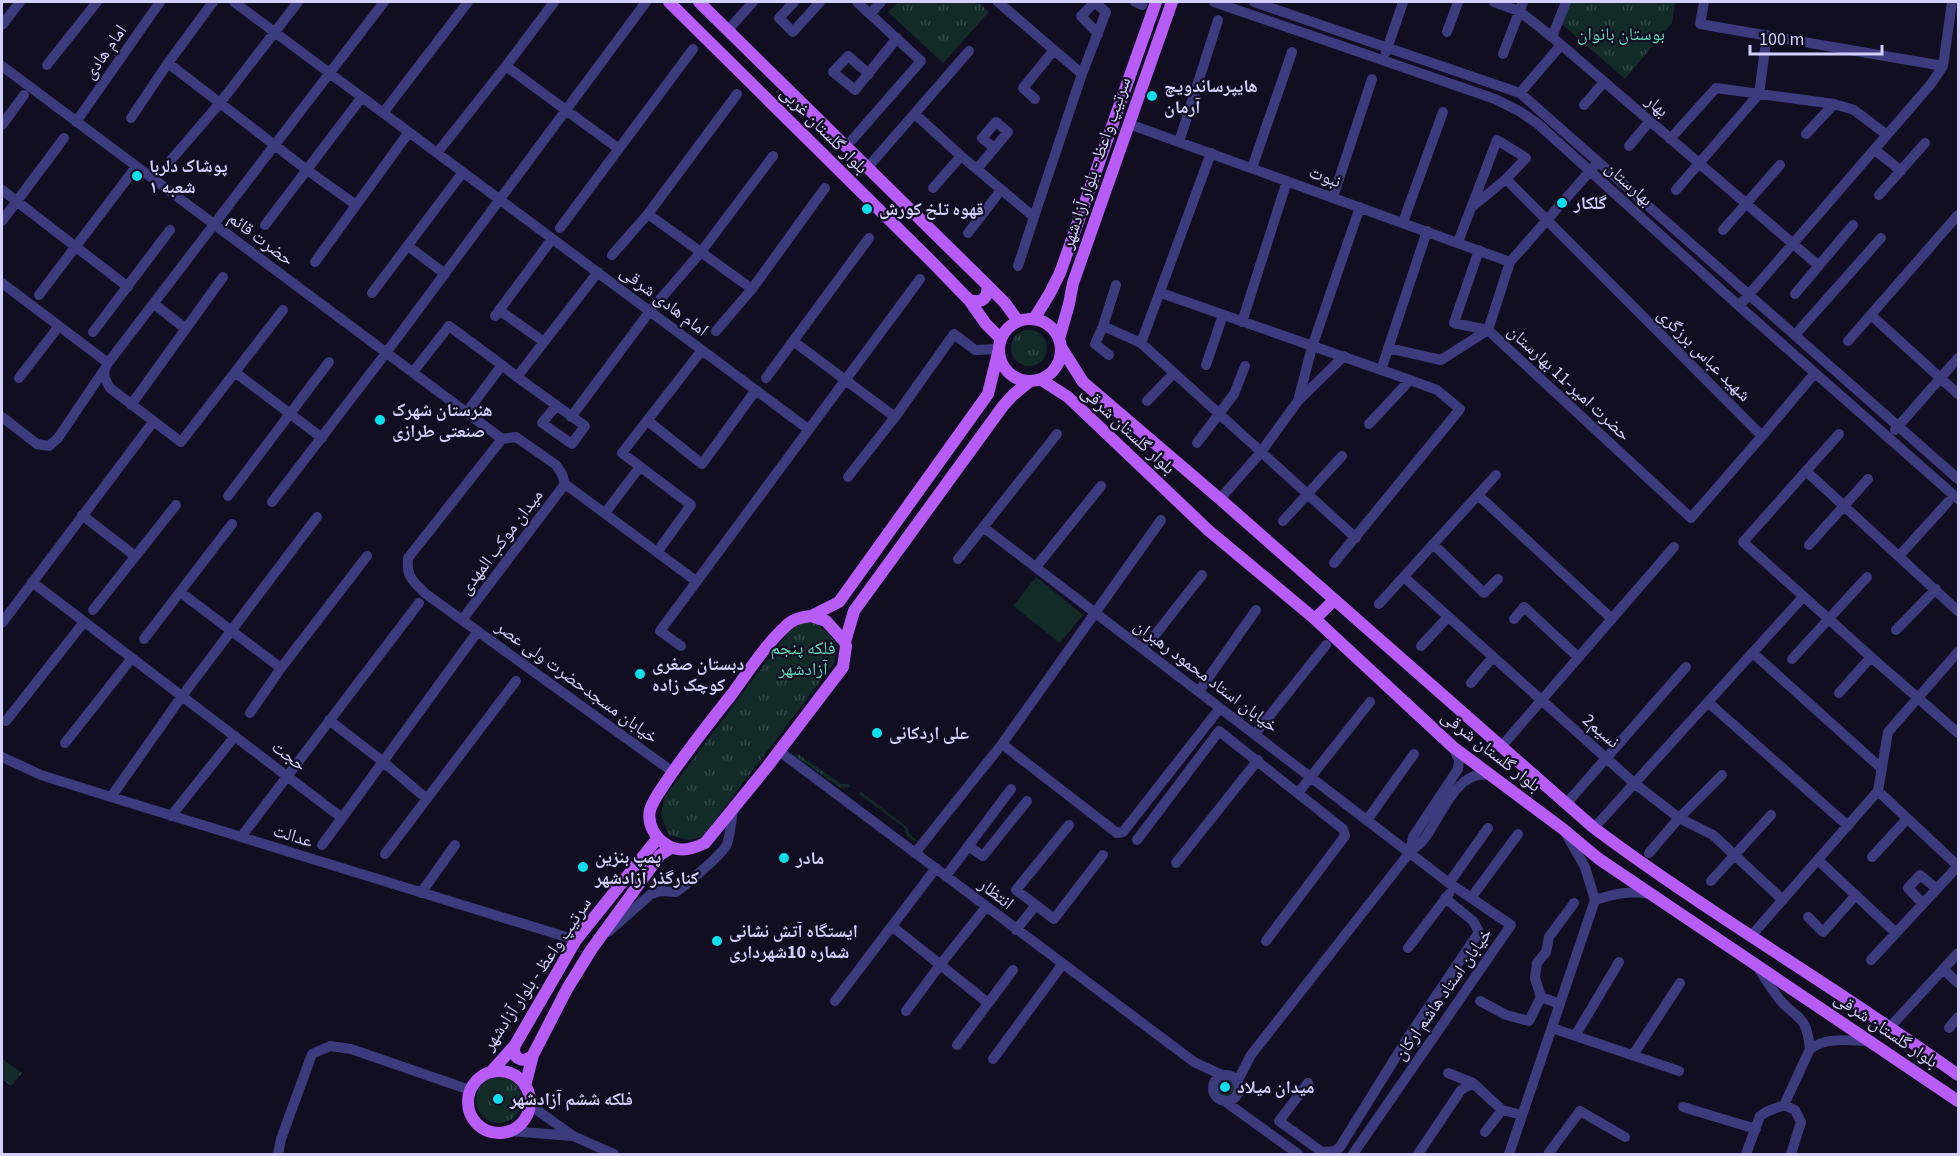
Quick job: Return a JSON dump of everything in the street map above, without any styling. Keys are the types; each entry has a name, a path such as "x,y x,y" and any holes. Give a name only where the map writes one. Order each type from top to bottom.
{"main road":[{"name":"بلوار گلستان غربی","path":"669,2 969,300 1000,344"},
{"name":"بلوار گلستان غربی","path":"699,2 987,285 1005,303 1018,321"},
{"path":"1034,319 1060,273 1156,2"},
{"name":"سرتیپ واعظ - بلوار آزادشهر","path":"1060,343 1073,283 1172,2"},
{"path":"969,300 977,303 984,300 988,293 987,285"},
{"path":"1050,294 1054,301 1061,305 1069,304"},
{"path":"1034,319 1049,325 1060,343 1059,361 1056,367 1013,394 1003,406 854,611 845,642 843,667 705,843 695,848 682,850 671,848 657,839 651,827 650,812 656,797 673,772 787,624 839,602 988,394 1000,344 1007,328 1018,321 1034,319"},
{"name":"بلوار گلستان شرقی","path":"1060,343 1083,382 1220,499 1594,828 1638,861 1959,1075"},
{"path":"1000,344 1001,361 1007,371 1017,378 1035,380"},
{"name":"بلوار گلستان شرقی","path":"1035,380 1068,397 1208,530 1315,619 1453,747 1488,775 1563,829 1599,859 1959,1101"},
{"path":"1068,397 1071,385 1083,382"},
{"path":"1315,619 1334,600"},
{"path":"810,616 826,621 845,642"},
{"name":"سرتیپ واعظ - بلوار آزادشهر","path":"491,1072 515,1045 576,940 657,839"},
{"name":"سرتیپ واعظ - بلوار آزادشهر","path":"525,1086 533,1055 567,989 597,942 660,855 671,848"},
{"path":"515,1045 513,1051 522,1061 528,1060 533,1055"},
{"path":"491,1072 510,1073 525,1086 530,1105 523,1121 509,1131 489,1132 473,1120 468,1110 467,1100 470,1090 482,1076 491,1072"}],"street":[{"path":"2,25 20,2"},
{"name":"امام هادی","path":"76,122 160,2"},
{"path":"131,118 213,2"},
{"name":"امام هادی شرقی","path":"234,2 808,429"},
{"path":"171,160 220,103 298,2"},
{"path":"2,417 37,444 49,446 58,438 106,367 384,2"},
{"path":"437,153 554,2"},
{"path":"272,502 386,353 646,2"},
{"path":"728,30 753,2"},
{"path":"794,2 779,18 793,32 813,4"},
{"path":"852,140 921,60 857,2"},
{"path":"870,14 881,2"},
{"path":"998,2 1082,74"},
{"path":"1008,11 1016,2"},
{"path":"1018,266 1082,74 1098,34 1106,12 1096,2 1081,16 1098,34"},
{"name":"بهارستان","path":"1214,2 1495,99 1519,111 1538,124 1889,438 1953,500"},
{"name":"بهارستان","path":"1254,2 1520,93 1959,479"},
{"path":"1383,60 1403,2"},
{"path":"1446,32 1458,2"},
{"name":"بهار","path":"1494,2 1521,6 1552,37 1819,266"},
{"path":"1552,37 1566,2"},
{"path":"1704,2 1700,24 1943,66"},
{"path":"1739,306 1931,84 1943,66 1952,2"},
{"path":"46,65 92,4"},
{"path":"383,113 462,4"},
{"path":"1503,54 1521,6"},
{"path":"1179,142 1218,20"},
{"path":"1676,190 1759,94 1767,35"},
{"path":"869,74 848,56 833,72 855,90 869,74 897,38"},
{"path":"1520,93 1562,45"},
{"path":"560,228 693,49"},
{"path":"1035,99 1023,88 1054,50"},
{"path":"868,167 969,51"},
{"path":"1252,168 1292,52"},
{"path":"168,63 356,205"},
{"name":"حضرت قائم","path":"2,66 502,438"},
{"path":"506,66 619,149"},
{"path":"1333,197 1372,79"},
{"path":"1584,105 1604,82"},
{"path":"1670,139 1716,88 1834,104 1854,110 1887,135"},
{"path":"612,255 648,214 737,94"},
{"path":"2,125 24,95"},
{"path":"265,225 362,97"},
{"path":"1806,134 1834,104"},
{"path":"1403,222 1443,112"},
{"path":"915,114 1034,217"},
{"path":"977,169 1008,132 996,122 982,138 994,148"},
{"path":"1629,146 1650,122"},
{"name":"نبوت","path":"1129,124 1510,262"},
{"path":"315,262 409,132"},
{"path":"2,221 64,138"},
{"path":"1458,242 1497,140 1526,158 1506,179 1472,207"},
{"path":"1879,195 1925,143"},
{"path":"1875,150 1900,171"},
{"path":"1141,343 1211,153"},
{"path":"571,417 650,311 701,252 773,156"},
{"path":"933,188 961,156"},
{"name":"حضرت امیر-11 بهارستان","path":"1598,162 1510,262 1488,330 1691,518 1762,436"},
{"path":"1723,230 1780,165"},
{"path":"39,295 136,167"},
{"path":"372,293 463,172"},
{"name":"شهید عباس برزگری","path":"1506,179 1762,436"},
{"path":"1242,322 1287,181"},
{"path":"716,331 752,289 825,188"},
{"path":"2,190 128,287"},
{"path":"968,233 1001,190"},
{"path":"1298,401 1312,347 1360,207"},
{"path":"648,214 752,289"},
{"path":"1848,341 1959,215"},
{"path":"1795,294 1853,225"},
{"path":"93,332 170,230"},
{"path":"1381,370 1426,231"},
{"path":"766,378 869,238"},
{"path":"1795,335 1881,238"},
{"path":"544,342 497,313 552,239"},
{"path":"408,246 445,274"},
{"path":"1479,250 1455,322 1488,330"},
{"path":"517,377 598,272"},
{"path":"131,405 223,277"},
{"path":"681,646 660,631 920,279"},
{"path":"1109,355 1095,344 1116,285"},
{"path":"3,289 58,326 106,367"},
{"path":"1161,293 1437,390 1460,409 1334,563"},
{"path":"154,304 186,329"},
{"path":"106,367 104,379 110,388 181,442 283,310"},
{"path":"1206,365 1223,315"},
{"path":"1871,315 1959,394"},
{"path":"19,378 58,326"},
{"path":"412,372 449,326 585,426 572,444 542,423 556,406"},
{"path":"1103,326 1141,343 1356,537"},
{"path":"1388,348 1441,360 1488,330"},
{"path":"848,477 896,417 954,334 975,350 1000,344"},
{"path":"793,341 896,417"},
{"path":"658,551 691,505 622,453 702,350"},
{"path":"1220,499 1262,452 1298,401 1344,356"},
{"path":"1889,438 1959,358"},
{"path":"228,496 329,362"},
{"path":"467,412 502,365"},
{"path":"1197,443 1234,394 1245,366"},
{"path":"1147,401 1174,372"},
{"path":"236,373 322,438"},
{"path":"1762,436 1815,373"},
{"path":"1369,424 1410,380"},
{"path":"648,422 702,464 756,390"},
{"path":"2,623 153,422"},
{"path":"958,559 1057,434"},
{"path":"1839,434 1743,542 1917,699 1959,733"},
{"name":"میدان موکب المهدی","path":"516,437 556,465 565,484 462,620 426,594 410,578 407,568 408,558 502,438 516,437"},
{"path":"1284,521 1342,456"},
{"path":"605,513 639,468"},
{"path":"1806,471 1959,610"},
{"path":"1379,604 1496,476"},
{"path":"1809,545 1868,479"},
{"path":"565,484 696,581"},
{"path":"1036,567 1101,486"},
{"path":"1478,495 1611,618"},
{"path":"1899,556 1953,500"},
{"path":"93,610 176,505"},
{"path":"82,515 135,556"},
{"path":"111,797 182,696 317,517"},
{"path":"915,853 1002,744 1161,520"},
{"path":"144,639 232,524"},
{"name":"خیابان استاد محمود رهبران","path":"983,526 1410,852"},
{"path":"1433,544 1484,593 1498,579"},
{"path":"1501,747 1674,547"},
{"path":"250,713 281,668 367,556"},
{"path":"1144,649 1202,575"},
{"name":"نسیم2","path":"1404,577 1634,783 1679,818 1713,835 1783,900"},
{"path":"1792,659 1867,577"},
{"name":"حجت","path":"32,582 342,818"},
{"path":"1896,630 1936,589"},
{"path":"180,592 281,668"},
{"path":"1594,828 1803,597"},
{"path":"241,837 419,603"},
{"path":"1514,620 1524,607 1578,657"},
{"path":"1199,692 1256,610"},
{"path":"1421,646 1448,617"},
{"name":"خیابان مسجدحضرت ولی عصر","path":"462,620 673,772"},
{"path":"6,721 84,622"},
{"path":"322,845 478,631"},
{"path":"1255,734 1326,645"},
{"path":"1751,936 1878,791 1888,732 1959,652"},
{"path":"1753,653 1881,768"},
{"path":"1471,683 1493,657"},
{"path":"1839,693 1871,657"},
{"path":"65,743 132,658"},
{"path":"1566,804 1686,667"},
{"path":"385,854 516,681"},
{"path":"1298,793 1370,702"},
{"path":"1709,703 1848,826"},
{"path":"1002,744 1117,833 1123,832 1220,708"},
{"path":"329,720 427,799"},
{"path":"1137,840 1220,731 1258,760 1343,829 1345,836 1266,940"},
{"path":"171,816 235,736"},
{"path":"1410,852 1413,837 1458,770 1459,760 1453,747"},
{"name":"انتظار","path":"779,751 1194,1062"},
{"path":"1367,820 1414,754"},
{"name":"عدالت","path":"2,757 41,775 576,940"},
{"path":"1176,863 1258,760"},
{"path":"1223,1101 1231,1100 1232,1081 1410,852 1421,842 1458,787 1472,776 1480,773 1488,775"},
{"path":"1649,853 1679,818 1722,775"},
{"path":"946,876 1011,789"},
{"path":"1871,960 1959,866 1878,791"},
{"path":"968,846 983,856 1027,801"},
{"path":"597,942 651,894 661,891 676,892 725,847 730,836 729,825 733,808"},
{"path":"1711,881 1771,815"},
{"path":"1872,857 1907,819"},
{"path":"1070,825 1016,890 1054,919 1103,855"},
{"path":"1408,948 1445,898 1488,828"},
{"path":"1509,1155 1595,900 1585,867 1563,829"},
{"path":"1472,898 1518,834"},
{"path":"421,893 455,845"},
{"name":"خیابان استاد هاشم ارکان","path":"1353,1155 1511,925 1452,885 1410,852"},
{"path":"1818,860 1896,933"},
{"path":"835,1001 936,868"},
{"path":"1923,904 1908,888 1920,875 1937,889"},
{"path":"1595,900 1618,893 1639,892 1653,895"},
{"path":"1808,917 1823,932 1856,896"},
{"path":"1308,1083 1280,1121 1322,1152 1335,1151 1340,1147 1407,1039 1479,932 1473,921 1445,898"},
{"path":"1480,1001 1506,1015 1529,1021 1541,997 1535,978 1537,963 1546,952 1549,937 1574,903"},
{"path":"1016,930 1036,905"},
{"path":"906,1011 986,907"},
{"path":"892,927 988,1003"},
{"path":"1890,1027 1959,953"},
{"path":"1575,1036 1618,962"},
{"path":"1746,1155 1760,1116 1784,1105 1810,1049 1808,1032 1802,1019 1780,1000 1755,963"},
{"path":"993,1059 1062,964"},
{"path":"1943,969 1959,983"},
{"path":"957,1045 1013,970"},
{"path":"1633,1055 1680,983"},
{"path":"1541,997 1560,1004"},
{"path":"1950,1028 1959,1017"},
{"path":"1552,1028 1679,1071"},
{"path":"1810,1049 1824,1041 1872,1041"},
{"path":"278,1155 281,1139 312,1054 330,1046 351,1049 470,1090"},
{"path":"1194,1062 1232,1081 1251,1120"},
{"path":"1194,1062 1217,1097 1298,1155"},
{"path":"1448,1073 1473,1083 1502,1110 1522,1115"},
{"path":"1213,1088 1216,1080 1232,1081"},
{"path":"1418,1155 1461,1090 1473,1083"},
{"path":"530,1105 573,1136 614,1155"},
{"path":"1784,1105 1795,1110 1801,1122 1791,1155"},
{"path":"1683,1107 1756,1129"},
{"path":"1485,1131 1502,1110"},
{"path":"1548,1155 1580,1111 1625,1137"},
{"path":"509,1131 573,1136"}],"green space":[{"path":"899,2 978,2 989,12 943,63 888,12"},
{"name":"بوستان بانوان","path":"1569,2 1675,2 1672,23 1625,79 1562,24"},
{"path":"1029,330 1042,335 1047,348 1042,361 1029,366 1016,361 1011,348 1016,335"},
{"path":"1036,577 1083,615 1060,643 1013,606"},
{"name":"فلکه پنجم آزادشهر","path":"811,620 827,632 836,644 834,663 702,837 689,840 669,835 661,815 664,798 796,622"},
{"path":"795,752 841,784 849,784 850,787 841,788 798,758"},
{"path":"861,792 908,828 915,842 906,835 905,828 859,794"},
{"path":"2,1059 22,1073 11,1086 2,1079"},
{"path":"499,1077 515,1084 522,1100 515,1116 499,1123 483,1116 476,1100 483,1084"},
{"path":"1225,1078 1232,1081 1235,1088 1232,1095 1225,1098 1218,1095 1215,1088 1218,1081"}],"place":[{"name":"هایپرساندویچ آرمان","path":"1152,96"},
{"name":"پوشاک دلربا شعبه ۱","path":"137,176"},
{"name":"گلکار","path":"1562,203"},
{"name":"قهوه تلخ کورش","path":"867,209"},
{"name":"هنرستان شهرک صنعتی طرازی","path":"380,420"},
{"name":"دبستان صغری کوچک زاده","path":"640,674"},
{"name":"علی اردکانی","path":"877,733"},
{"name":"مادر","path":"784,858"},
{"name":"پمپ بنزین کنارگذر آزادشهر","path":"583,867"},
{"name":"ایستگاه آتش نشانی شماره 10شهرداری","path":"717,941"},
{"name":"میدان میلاد","path":"1225,1087"},
{"name":"فلکه ششم آزادشهر","path":"498,1099"}]}
